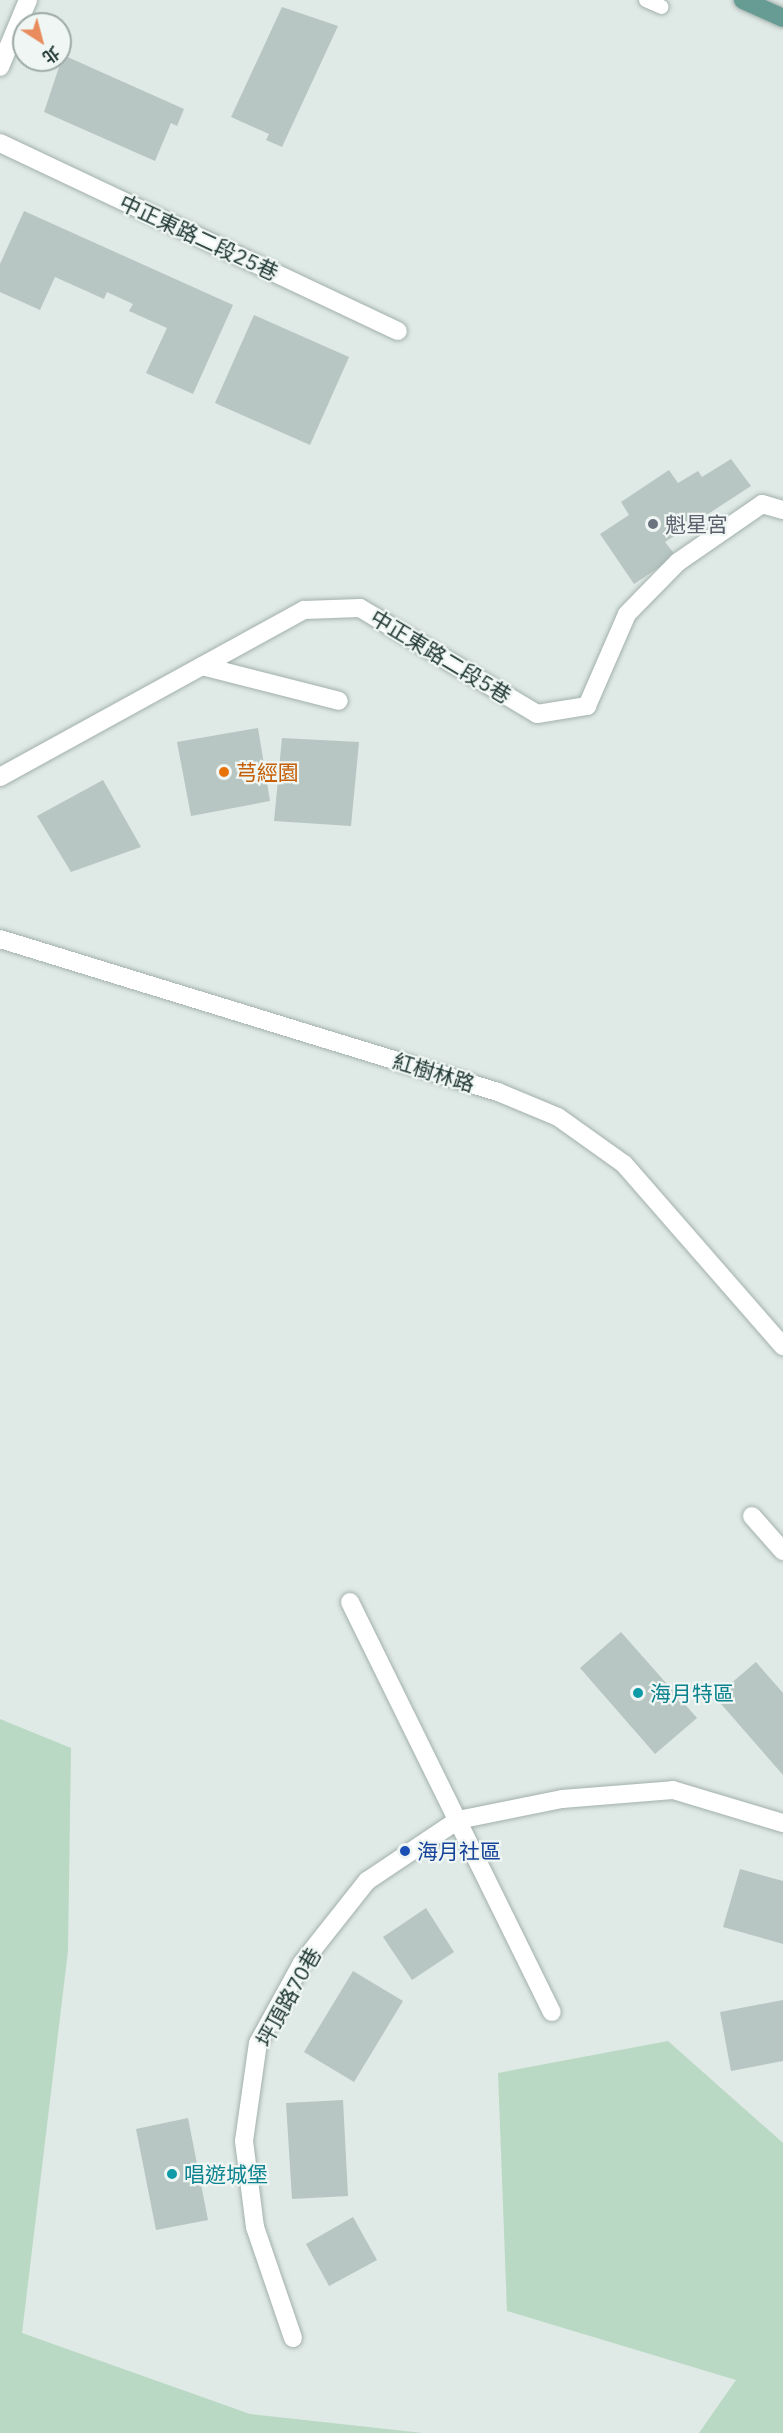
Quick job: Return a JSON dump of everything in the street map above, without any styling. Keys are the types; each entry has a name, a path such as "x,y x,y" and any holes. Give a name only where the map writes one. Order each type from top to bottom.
{"main road":[{"path":"743,0 783,18"}],"street":[{"path":"0,67 28,0"},
{"name":"中正東路二段25巷","path":"0,143 398,331"},
{"name":"中正東路二段5巷","path":"0,777 304,610 360,608 537,714 587,706 627,614 678,562 762,504 783,510"},
{"path":"202,666 339,701"},
{"name":"紅樹林路","path":"0,939 498,1092 558,1117 624,1164 783,1346"},
{"path":"752,1516 783,1551"},
{"path":"350,1602 552,2012"},
{"name":"坪頂路70巷","path":"293,2338 255,2227 244,2141 258,2043 302,1963 367,1881 458,1820 562,1799 673,1790 783,1823"}],"lane":[{"path":"646,0 662,7"}],"green space":[{"path":"0,1719 71,1748 68,1951 22,2333 250,2414 423,2433 0,2433"},
{"path":"668,2041 783,2143 783,2433 699,2433 736,2380 507,2311 498,2073"}],"building":[{"path":"282,7 338,26 282,147 266,140 269,134 231,117"},
{"path":"72,59 184,109 177,126 171,123 155,161 44,112 57,72 72,72"},
{"path":"24,211 233,305 193,394 146,373 167,328 129,311 133,304 107,292 104,299 55,277 40,310 0,292 0,264"},
{"path":"254,315 349,357 310,445 215,403"},
{"name":"魁星宮","path":"731,459 751,486 665,542 676,556 634,584 600,534 629,515 621,502 669,470 678,483 698,471 702,477"},
{"name":"芎經園","path":"258,728 270,801 191,816 177,742"},
{"path":"282,738 359,742 351,826 274,821"},
{"path":"103,780 141,847 71,872 37,816"},
{"name":"海月特區","path":"621,1632 697,1718 655,1754 580,1668"},
{"name":"海月特區","path":"756,1662 783,1693 783,1775 715,1697"},
{"path":"740,1869 783,1881 783,1944 723,1927"},
{"path":"426,1908 454,1952 412,1980 383,1937"},
{"path":"353,1971 403,2001 354,2082 304,2052"},
{"path":"783,2000 783,2061 731,2071 720,2012"},
{"path":"343,2100 348,2196 292,2199 286,2103"},
{"name":"唱遊城堡","path":"188,2118 208,2220 156,2230 136,2129"},
{"path":"353,2217 377,2260 329,2286 306,2244"}],"place":[{"name":"魁星宮","path":"653,524"},
{"name":"芎經園","path":"224,772"},
{"name":"海月特區","path":"638,1693"},
{"name":"海月社區","path":"405,1851"},
{"name":"唱遊城堡","path":"172,2174"}]}
